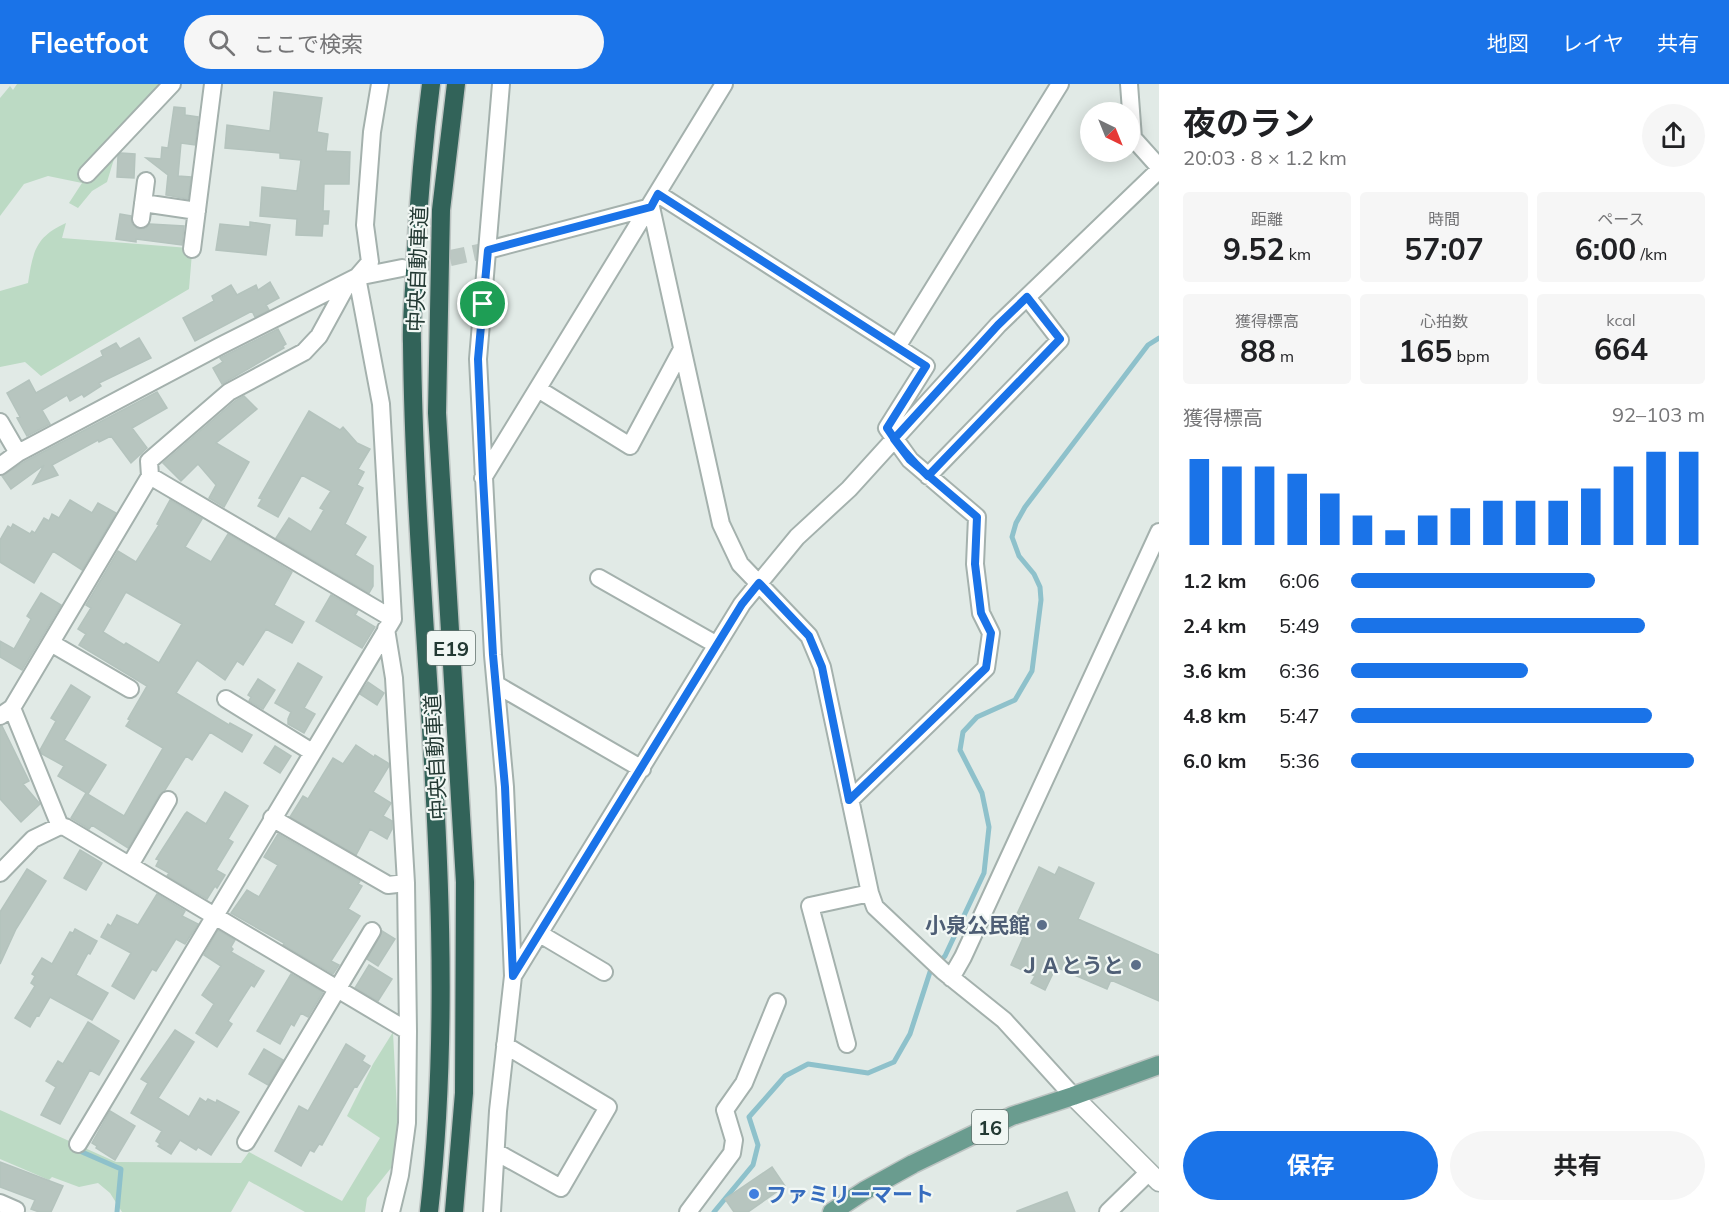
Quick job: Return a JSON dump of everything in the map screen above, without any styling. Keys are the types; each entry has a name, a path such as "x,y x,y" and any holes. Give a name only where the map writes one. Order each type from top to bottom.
{"highway":[{"name":"中央自動車道","path":"429,1212 438,1108 441,1032 438,876 414,440 412,341 420,199 431,84"},
{"name":"中央自動車道","path":"454,1212 464,1093 465,882 437,413 441,210 456,84"}],"main road":[{"name":"16","path":"832,1212 913,1164 1012,1116 1159,1065"}],"street":[{"path":"87,174 172,84"},
{"path":"192,249 213,84"},
{"path":"380,84 372,132 365,225 370,262 353,280 319,336 304,352 228,392 149,461 150,476 51,643 6,712 60,826 408,1031"},
{"path":"492,1212 505,1045 513,976 505,787 493,655 478,359 501,84"},
{"path":"483,478 724,84"},
{"path":"897,347 1060,84"},
{"path":"513,976 742,604 797,537 849,489 998,325 1159,169 1133,138 1129,84"},
{"path":"146,181 142,211 197,211"},
{"path":"488,250 654,201 926,366 887,428 910,460 977,517 975,564 981,613 991,633 986,668 849,800"},
{"path":"654,201 681,351 721,524 740,564 809,636 822,667 849,800 875,907 947,974 1004,1020 1073,1096 1154,1177 1108,1212"},
{"path":"0,466 18,453 220,346 353,280 402,268"},
{"path":"353,280 381,404 390,624 406,883 407,1123 400,1175 391,1212"},
{"path":"928,476 1060,339 1027,297"},
{"path":"538,389 630,446 681,351"},
{"path":"0,422 18,453"},
{"path":"150,476 390,624"},
{"path":"947,974 963,957 1159,532"},
{"path":"599,578 717,645"},
{"path":"78,1144 390,624"},
{"path":"51,643 130,689"},
{"path":"497,685 642,769"},
{"path":"226,699 312,752"},
{"path":"129,865 168,800"},
{"path":"272,818 388,885 406,883"},
{"path":"0,873 33,839 60,826"},
{"path":"848,1044 810,906 870,893"},
{"path":"246,1142 372,931"},
{"path":"540,933 604,972"},
{"path":"688,1212 732,1153 734,1140 724,1110 744,1083 777,1002"},
{"path":"496,1152 561,1188 608,1107 505,1045"}],"green space":[{"path":"17,84 165,84 117,149 107,182 92,191 78,208 69,203 82,183 48,176 24,184 0,216 0,98 10,86 13,90"},
{"path":"66,223 62,238 189,248 192,253 189,289 41,376 25,362 0,367 0,291 28,283 37,247 48,234"},
{"path":"393,1032 398,1131 391,1168 367,1198 365,1212 305,1212 249,1181 231,1212 122,1212 110,1193 98,1183 79,1187 52,1177 49,1180 0,1159 0,1110 116,1162 241,1163 249,1152 342,1201 380,1138 347,1116 373,1064"}],"building":[{"path":"274,92 322,98 317,132 328,134 326,151 350,152 349,184 324,184 323,211 329,211 328,224 323,224 322,236 296,235 297,219 260,216 262,187 297,191 301,160 280,158 280,153 225,148 227,125 270,131"},
{"path":"174,107 185,108 185,115 198,117 195,145 181,143 178,176 191,177 188,199 166,195 168,175 146,158 161,159 162,147 168,148"},
{"path":"121,153 135,154 134,178 117,177 118,156"},
{"path":"120,214 131,216 132,224 139,229 146,228 150,224 184,226 182,245 136,239 136,242 116,239"},
{"path":"250,222 270,225 266,255 216,250 220,224 250,227"},
{"path":"270,282 279,298 266,305 269,310 255,317 252,311 195,341 183,318 214,301 212,296 231,285 237,295 256,285 258,290"},
{"path":"278,329 286,344 284,348 222,384 213,368 223,362 220,358"},
{"path":"139,338 151,358 99,383 101,386 84,397 82,394 70,401 67,395 42,410 50,424 27,436 7,393 29,380 36,393 103,356 101,351 116,343 120,349"},
{"path":"157,392 167,408 132,428 147,448 131,463 111,436 99,442 98,440 52,465 58,475 33,484 44,465 11,489 2,476 24,462"},
{"path":"244,396 257,409 216,443 249,462 224,507 209,498 216,485 198,464 181,481 163,463 235,401"},
{"path":"309,411 340,430 343,427 357,443 370,449 358,469 364,472 357,485 363,488 345,524 366,537 355,555 373,566 373,586 369,593 276,538 289,518 311,532 324,510 320,508 331,491 302,475 278,517 258,506 262,499 259,498"},
{"path":"70,500 92,513 98,503 116,513 82,570 53,551 34,583 0,562 0,540 8,526 11,528 13,524 30,534 32,531 35,533 44,518 49,521 52,514 59,518"},
{"path":"170,500 202,519 185,547 211,562 228,534 292,572 274,605 304,622 292,643 266,629 243,665 237,661 225,680 197,660 176,693 229,725 230,723 252,735 242,752 210,732 192,760 186,756 165,790 159,795 128,848 92,825 89,829 71,818 86,793 124,816 163,748 126,726 147,686 79,645 86,634 78,629 91,608 86,605 118,551 136,562 159,525 157,524","holes":["126,592 182,624 159,663 103,632"]},
{"path":"41,593 61,605 22,670 0,657 0,641 14,649 31,619 27,616"},
{"path":"331,595 358,610 355,615 375,627 362,648 316,621"},
{"path":"298,663 322,677 304,708 315,714 304,733 288,724 291,712 275,703"},
{"path":"258,679 275,690 263,709 249,701 251,697 248,695"},
{"path":"368,682 384,693 377,705 360,694"},
{"path":"71,685 90,697 64,740 106,765 88,794 58,776 64,766 42,754 40,750 56,721 51,718"},
{"path":"0,726 29,781 23,784 40,804 21,822 0,799"},
{"path":"356,745 388,763 389,766 373,792 391,803 383,816 392,821 392,829 387,839 370,829 356,855 290,817 303,796 308,799 333,758 343,764"},
{"path":"275,746 291,756 280,773 264,763"},
{"path":"225,792 248,806 228,839 233,842 216,870 225,875 207,899 167,876 169,873 156,866 159,860 156,859 187,812 206,824"},
{"path":"278,834 360,881 358,884 362,886 348,909 360,916 331,961 339,965 333,974 231,913 247,890 259,897 278,865 264,857"},
{"path":"80,850 102,863 86,890 64,878"},
{"path":"1039,867 1055,875 1059,867 1094,883 1078,919 1159,955 1159,1001 1111,980 1107,989 1056,967 1045,990 1031,983 1035,976 1011,965 1023,938 1009,931"},
{"path":"27,869 46,881 16,929 0,964 0,912"},
{"path":"157,894 185,911 182,916 198,924 185,944 176,939 156,971 152,969 134,999 112,986 131,953 101,937 108,924 111,926 117,915 138,925"},
{"path":"75,929 97,941 76,975 108,993 92,1020 50,997 30,1027 15,1018 35,986 31,983 35,976 32,974 42,958 52,964 70,932 73,933"},
{"path":"218,930 235,940 231,952 264,971 254,987 251,985 228,1021 232,1024 217,1047 196,1033 214,1004 202,995 221,966 204,955"},
{"path":"382,931 395,939 378,966 367,959"},
{"path":"369,965 392,979 378,1001 355,988"},
{"path":"291,974 323,992 308,1017 301,1013 294,1026 291,1024 280,1044 257,1031"},
{"path":"88,1022 119,1041 99,1075 90,1070 60,1124 41,1115 56,1087 46,1081 58,1061 63,1064"},
{"path":"175,1030 194,1042 158,1098 189,1117 200,1098 206,1102 208,1099 216,1103 217,1100 239,1112 211,1155 198,1147 196,1150 180,1140 171,1154 158,1146 160,1144 156,1141 162,1131 131,1113 148,1083 141,1079"},
{"path":"346,1044 365,1056 362,1061 370,1066 357,1087 355,1086 322,1145 319,1144 314,1152 310,1150 301,1166 275,1151 299,1106 308,1111"},
{"path":"264,1049 283,1060 268,1085 249,1074"},
{"path":"110,1111 135,1126 115,1160 92,1143"},
{"path":"0,1162 63,1186 51,1212 31,1209 35,1200 0,1187"},
{"path":"772,1167 785,1186 748,1212 734,1212 725,1199"},
{"path":"1067,1192 1075,1212 1017,1212 1017,1211"}],"waterway":[{"path":"714,1212 753,1165 758,1145 749,1117 785,1076 808,1064 868,1073 894,1062 910,1034 930,972 945,956 984,873 989,827 982,793 960,750 963,732 977,717 1015,700 1032,671 1041,600 1040,587 1034,574 1019,556 1012,537 1016,523 1025,507 1148,345 1159,338"},
{"path":"82,1152 121,1169 117,1212"}],"tunnel":[{"path":"403,268 488,250"}],"place":[{"name":"小泉公民館","path":"1042,925"},
{"name":"ＪＡとうと","path":"1136,965"},
{"name":"ファミリーマート","path":"754,1194"}],"route":[{"path":"483,304 478,359 483,478 493,655 505,787 513,976 742,604 759,583 809,636 822,667 849,800 986,668 991,633 981,613 975,564 977,517 910,460 894,439 998,325 1027,297 1060,339 928,476 910,460 894,439 887,428 926,366 658,194 651,207 488,250 483,304"}]}
